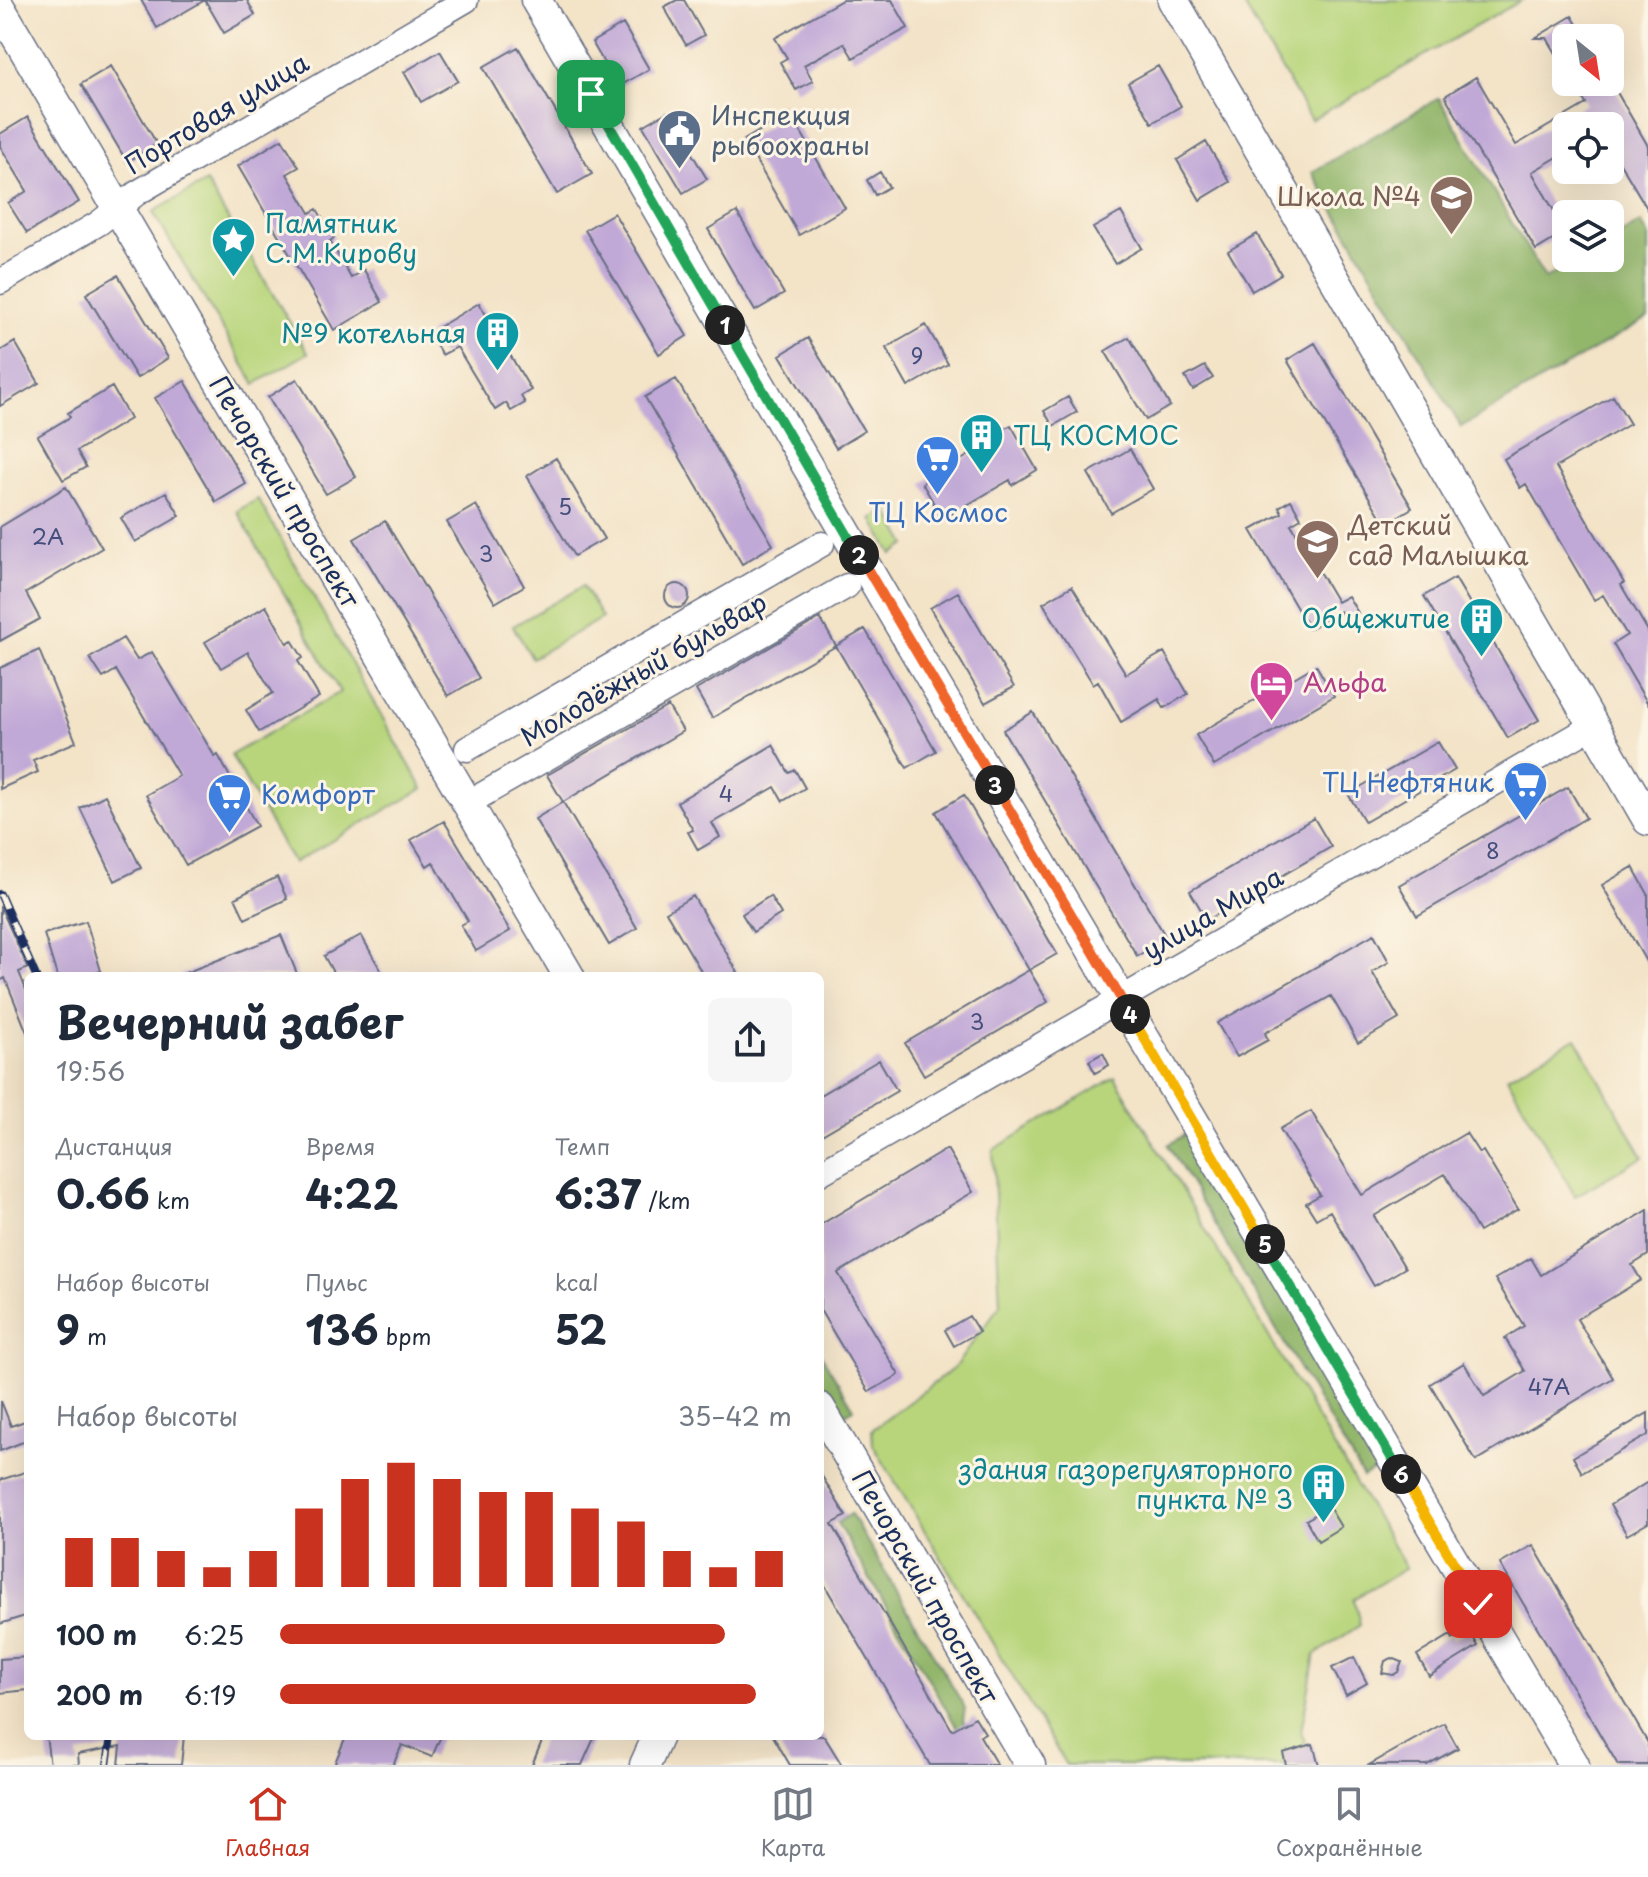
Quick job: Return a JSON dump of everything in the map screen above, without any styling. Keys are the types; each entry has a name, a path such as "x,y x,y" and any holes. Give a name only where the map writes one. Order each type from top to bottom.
{"main road":[{"path":"536,0 840,523 1574,1765"},
{"path":"1173,0 1648,820"},
{"name":"Печорский проспект","path":"0,8 567,972"},
{"name":"Печорский проспект","path":"824,1425 1030,1765"},
{"path":"645,1765 656,1740"}],"street":[{"name":"Портовая улица","path":"0,282 99,223 116,208 466,0"},
{"path":"467,749 822,544"},
{"name":"Молодёжный бульвар","path":"468,803 847,586"},
{"name":"улица Мира","path":"824,1171 1593,726"}],"green space":[{"path":"1241,0 1522,0 1311,120"},
{"path":"1439,98 1545,279 1557,272 1624,272 1624,233 1641,223 1648,235 1648,318 1461,427 1312,172"},
{"path":"206,182 308,353 255,384 153,212"},
{"path":"258,499 423,789 293,863 231,755 340,692 237,511"},
{"path":"887,510 907,545 892,554 872,519"},
{"path":"583,586 602,618 532,658 513,626"},
{"path":"1576,1038 1643,1157 1575,1196 1507,1077"},
{"path":"1115,1077 1406,1568 1354,1599 1360,1625 1315,1655 1301,1731 1314,1765 1066,1765 873,1445 872,1430 954,1368 1000,1305 993,1150"},
{"path":"1189,1132 1383,1465 1363,1477 1168,1145"},
{"path":"824,1360 854,1409 838,1418 824,1394"},
{"path":"851,1514 965,1708 963,1721 973,1738 966,1743 837,1523"}],"building":[{"path":"141,0 205,0 157,28"},
{"path":"205,0 247,0 255,15 224,33"},
{"path":"684,0 704,35 686,45 664,7"},
{"path":"842,0 892,0 908,28 853,58 844,43 804,65 813,81 796,90 780,62 787,58 775,38"},
{"path":"1572,16 1577,24 1559,24"},
{"path":"623,24 649,69 618,87 592,42"},
{"path":"1552,28 1552,46 1547,38 1535,38"},
{"path":"518,47 592,174 557,194 483,67"},
{"path":"440,51 458,81 421,102 404,72"},
{"path":"111,66 157,144 127,162 81,84"},
{"path":"1158,66 1181,106 1152,123 1128,83"},
{"path":"1476,77 1516,145 1552,124 1552,160 1532,172 1552,207 1552,240 1536,250 1445,96"},
{"path":"1581,96 1619,96 1648,146 1648,210 1624,170 1624,112 1572,112 1586,104"},
{"path":"667,112 707,179 683,193 643,126"},
{"path":"790,113 845,208 799,235 744,140"},
{"path":"28,117 79,202 27,233 8,203 27,191 0,146 0,134"},
{"path":"282,139 299,167 287,174 310,213 317,209 334,238 330,241 351,278 364,270 382,302 334,330 238,166"},
{"path":"1206,142 1230,182 1200,200 1177,160"},
{"path":"880,172 889,187 875,195 867,180"},
{"path":"737,212 784,294 755,311 708,229"},
{"path":"1121,212 1142,248 1115,264 1093,228"},
{"path":"614,213 687,336 659,354 585,230"},
{"path":"1257,234 1281,274 1252,291 1228,251"},
{"path":"118,275 168,358 137,378 86,294"},
{"name":"№9 котельная","path":"479,303 531,390 521,396 525,403 511,411 506,403 495,410 457,347 442,355 429,333"},
{"path":"926,325 948,364 908,387 886,348"},
{"path":"1129,337 1170,406 1146,420 1105,351"},
{"path":"808,338 864,431 836,448 780,355"},
{"path":"15,342 39,383 0,406 0,351"},
{"path":"1315,343 1412,508 1385,524 1287,360"},
{"path":"1205,366 1213,378 1193,390 1185,377"},
{"path":"297,379 356,477 326,494 268,397"},
{"path":"676,379 773,545 742,564 645,397"},
{"path":"185,381 246,484 216,502 155,398"},
{"path":"112,387 130,419 77,451 86,467 63,480 38,436 70,417 68,413"},
{"path":"1613,396 1630,424 1556,467 1624,583 1621,585 1648,631 1648,704 1613,644 1627,635 1603,595 1594,600 1526,484 1520,488 1504,459"},
{"path":"1068,397 1077,412 1053,426 1044,411"},
{"name":"ТЦ КОСМОС","path":"1011,425 1037,470 1012,485 1010,480 943,519 922,483 988,444 986,439"},
{"path":"1130,449 1153,489 1111,513 1088,473"},
{"path":"556,458 604,539 574,556 527,476"},
{"path":"66,487 102,548 26,593 40,619 0,641 0,527"},
{"path":"166,492 180,516 135,542 121,518"},
{"path":"1291,500 1301,518 1291,524 1337,602 1348,596 1358,613 1346,620 1340,611 1309,629 1251,530 1282,513 1279,507"},
{"path":"476,505 524,586 495,603 447,522"},
{"path":"385,521 479,678 448,696 354,539"},
{"name":"Общежитие","path":"1455,578 1539,720 1508,738 1424,596"},
{"path":"672,584 682,584 689,591 689,601 682,608 672,608 665,601 665,591"},
{"path":"1072,586 1126,674 1164,652 1188,694 1164,708 1159,699 1121,722 1098,681 1093,684 1043,603"},
{"path":"958,592 1014,687 985,703 930,608"},
{"path":"266,606 287,643 292,640 303,658 298,661 319,697 259,732 246,710 273,693 248,652 221,668 205,642"},
{"path":"820,618 836,646 712,718 696,690"},
{"path":"865,629 936,751 907,768 836,646"},
{"path":"123,638 137,660 152,652 215,757 218,755 257,826 186,865 146,795 179,776 116,670 103,678 90,658"},
{"path":"39,650 76,742 33,760 38,772 0,789 0,668"},
{"name":"Альфа","path":"1316,665 1334,696 1214,766 1196,735"},
{"path":"668,706 683,731 563,802 547,775"},
{"path":"1033,712 1167,939 1137,956 1003,730"},
{"path":"1438,742 1455,770 1365,822 1348,794"},
{"path":"773,745 789,773 795,770 805,788 783,801 775,787 712,823 720,837 698,850 688,832 693,830 677,802"},
{"path":"1568,787 1586,818 1417,916 1399,885"},
{"path":"105,795 141,868 115,881 80,808"},
{"path":"964,795 1057,954 1029,970 936,812"},
{"path":"563,802 637,928 609,945 535,819"},
{"path":"1314,818 1331,847 1207,920 1190,891"},
{"path":"444,821 510,931 476,951 461,925 468,921 433,862 427,866 411,840"},
{"path":"1633,867 1648,894 1648,965 1602,885"},
{"path":"277,877 287,899 245,919 235,898"},
{"path":"693,896 738,972 702,972 666,912"},
{"path":"770,896 781,914 753,932 742,914"},
{"path":"0,906 28,968 19,972 24,985 24,1025 5,978 0,981"},
{"path":"86,921 101,971 56,972 44,934"},
{"path":"1374,934 1389,962 1372,972 1399,1019 1358,1043 1331,996 1265,1033 1268,1040 1237,1057 1217,1023"},
{"path":"281,935 296,972 188,972"},
{"path":"361,935 382,972 333,972 324,956"},
{"path":"1029,970 1048,1002 924,1075 905,1043"},
{"path":"1103,1053 1109,1065 1095,1073 1089,1061"},
{"path":"879,1060 897,1091 824,1134 824,1093"},
{"path":"1311,1111 1362,1195 1466,1133 1479,1153 1483,1151 1518,1209 1479,1232 1445,1174 1374,1216 1405,1268 1374,1286 1330,1211 1316,1219 1306,1203 1320,1195 1280,1129"},
{"path":"947,1149 973,1192 838,1273 899,1375 869,1392 824,1317 824,1223"},
{"path":"1648,1210 1648,1255 1632,1265 1641,1280 1577,1319 1613,1378 1476,1461 1430,1384 1464,1363 1484,1396 1525,1371 1505,1338 1524,1326 1495,1279 1531,1258 1541,1275"},
{"path":"969,1316 979,1332 954,1346 945,1330"},
{"path":"1,1401 11,1426 24,1421 24,1442 0,1451"},
{"path":"1648,1413 1648,1435 1582,1473 1573,1457"},
{"path":"24,1472 24,1616 0,1624 0,1480"},
{"path":"824,1480 846,1516 832,1524 952,1730 975,1717 985,1733 980,1736 997,1765 930,1765 824,1584"},
{"path":"1648,1482 1648,1523 1627,1535 1610,1505"},
{"name":"здания газорегуляторного пункта № 3","path":"1329,1507 1341,1527 1318,1541 1306,1520"},
{"path":"1533,1545 1648,1743 1648,1765 1618,1765 1500,1564"},
{"path":"1469,1630 1478,1646 1429,1676 1417,1655 1451,1635 1453,1639"},
{"path":"24,1657 24,1690 0,1693 0,1659"},
{"path":"1354,1657 1367,1683 1346,1695 1332,1668"},
{"path":"1392,1658 1402,1662 1398,1672 1393,1675 1382,1673 1385,1661"},
{"path":"1444,1723 1458,1748 1427,1765 1369,1765"},
{"path":"824,1736 842,1765 790,1765 775,1740 824,1740"},
{"path":"47,1740 184,1740 181,1765 119,1765 121,1746 78,1754 79,1765 50,1765"},
{"path":"344,1740 439,1740 432,1757 402,1745 393,1765 334,1765"},
{"path":"542,1740 593,1740 582,1765 532,1765"},
{"path":"1313,1744 1319,1765 1286,1765 1283,1753"}],"railway":[{"path":"0,894 34,972"},
{"path":"107,1765 110,1740"}],"place":[{"name":"Инспекция рыбоохраны","path":"680,170"},
{"name":"Школа №4","path":"1452,236"},
{"name":"Памятник С.М.Кирову","path":"234,278"},
{"name":"№9 котельная","path":"497,373"},
{"name":"ТЦ КОСМОС","path":"982,475"},
{"name":"ТЦ Космос","path":"938,497"},
{"name":"Детский сад Малышка","path":"1317,580"},
{"name":"Общежитие","path":"1481,658"},
{"name":"Альфа","path":"1272,722"},
{"name":"ТЦ Нефтяник","path":"1525,822"},
{"name":"Комфорт","path":"230,834"},
{"name":"здания газорегуляторного пункта № 3","path":"1324,1524"}],"route":[{"path":"591,94 894,615 1478,1604"}]}
